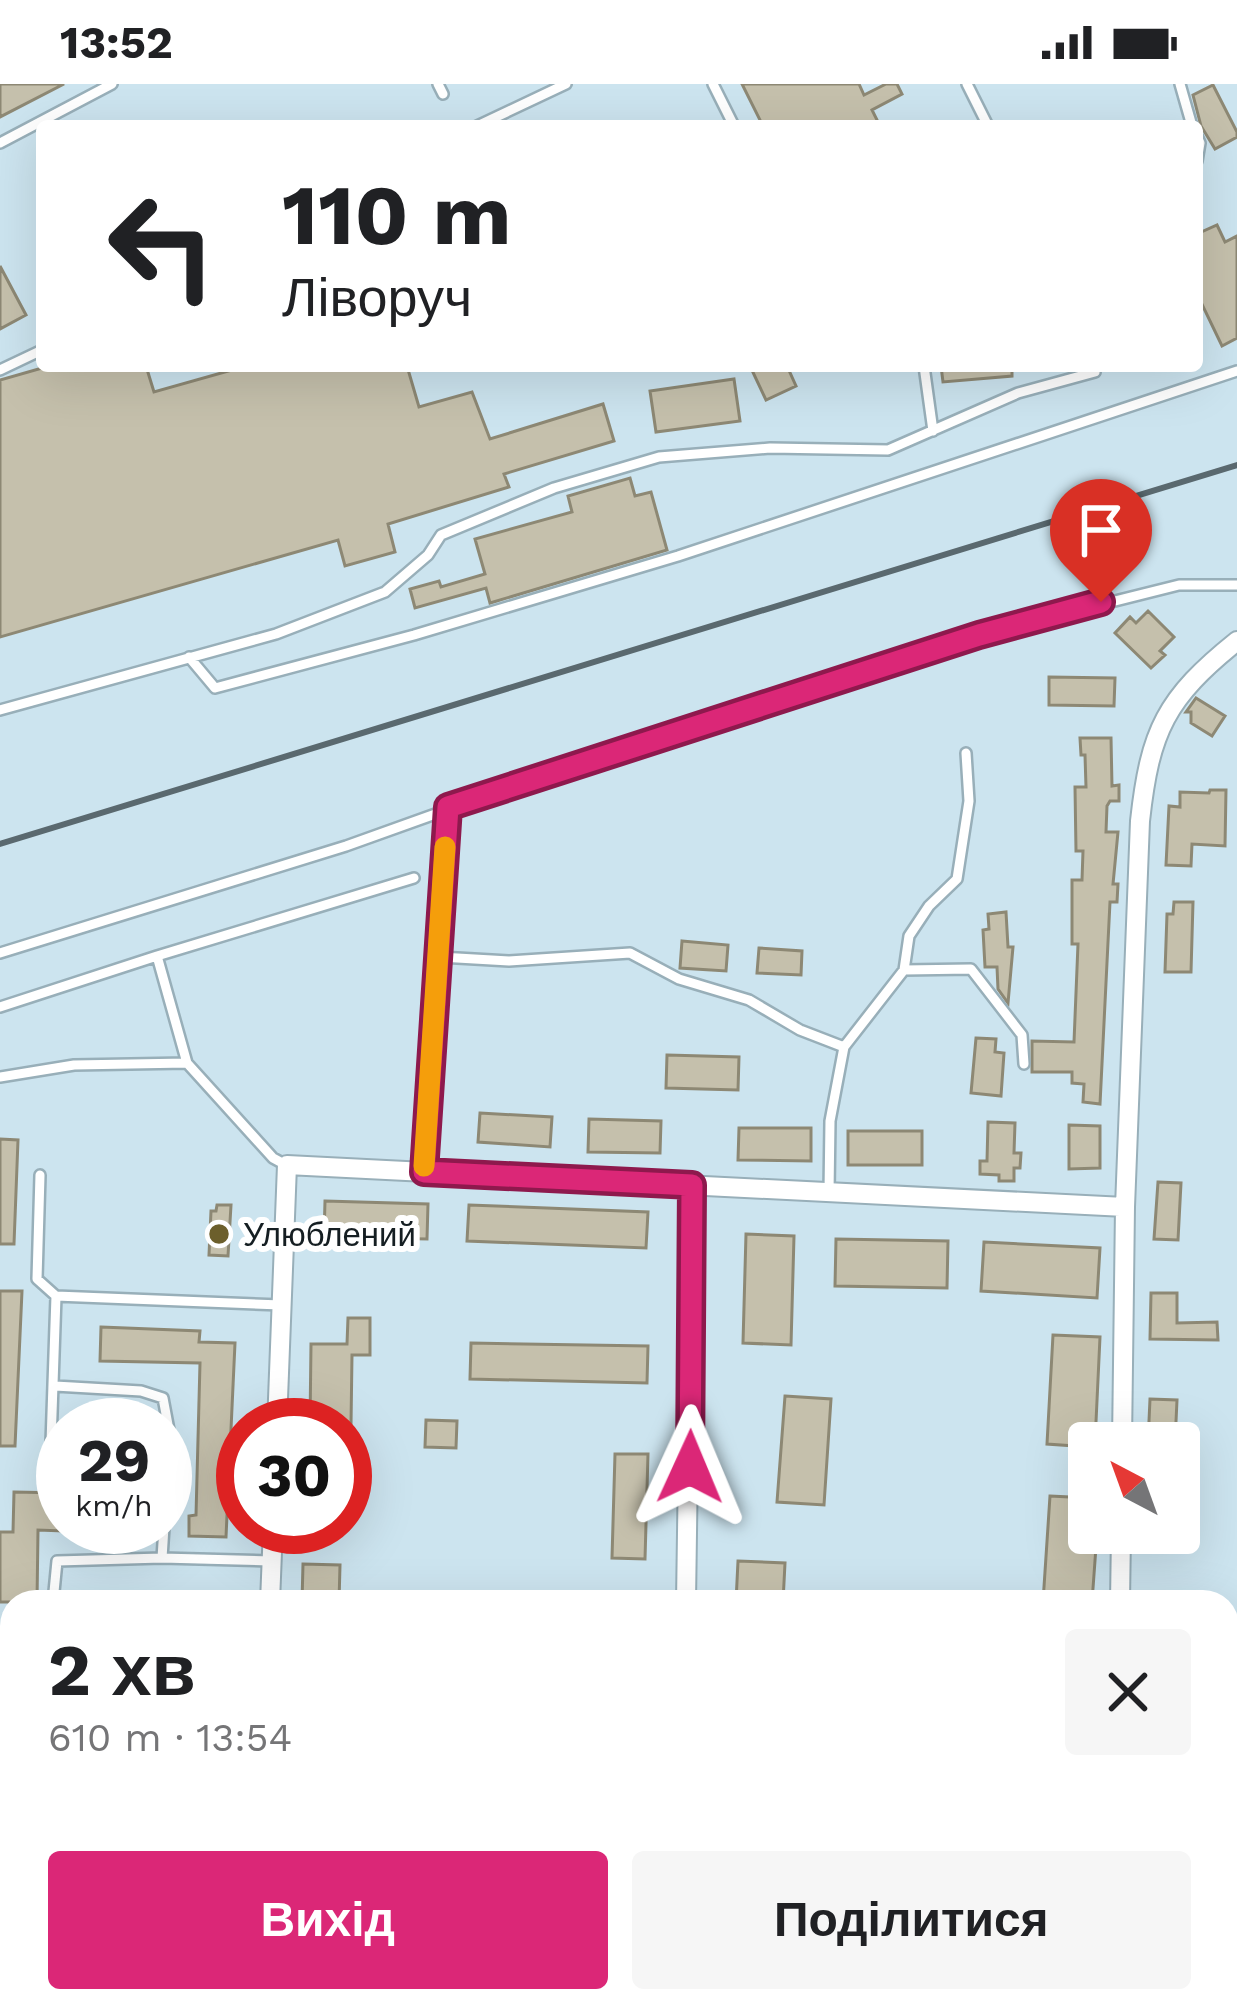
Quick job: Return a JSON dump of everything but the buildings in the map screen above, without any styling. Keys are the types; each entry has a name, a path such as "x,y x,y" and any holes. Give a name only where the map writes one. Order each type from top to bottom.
{"street":[{"path":"1122,1422 1125,1207 1140,821 1146,773 1158,729 1180,693 1237,641"},
{"path":"424,1172 448,807"},
{"path":"278,1398 286,1165 1125,1207"},
{"path":"686,1590 692,1185"},
{"path":"270,1590 271,1554"},
{"path":"1120,1590 1121,1554"}],"lane":[{"path":"44,120 112,84"},
{"path":"490,120 566,84"},
{"path":"712,84 731,120"},
{"path":"967,84 985,120"},
{"path":"1180,84 1190,120"},
{"path":"0,143 36,124"},
{"path":"0,370 36,353"},
{"path":"189,657 215,688 414,635 678,556 1237,371"},
{"path":"925,372 933,431"},
{"path":"0,710 276,634 385,592 428,555 441,535 554,488 658,457 770,448 887,450 1018,392 1095,372"},
{"path":"0,953 346,846 448,807 979,635 1179,585 1237,585"},
{"path":"829,1192 830,1121 844,1047 904,970 909,936 928,906 957,879 969,801 966,753"},
{"path":"0,1007 414,878"},
{"path":"440,957 509,962 630,953 679,980 749,1000 800,1030 844,1047"},
{"path":"157,956 187,1063 273,1158 286,1165"},
{"path":"904,970 971,969 1022,1035 1024,1064"},
{"path":"0,1077 74,1065 187,1063"},
{"path":"40,1175 37,1279 56,1296 281,1305"},
{"path":"54,1398 56,1296"},
{"path":"55,1386 141,1391 163,1398"},
{"path":"162,1554 162,1558"},
{"path":"54,1590 56,1561 271,1561"}],"railway":[{"path":"0,844 1237,465"}],"slow traffic":[{"path":"424,1166 445,847"}],"place":[{"name":"Улюблений","path":"219,1234"}],"route":[{"path":"690,1467 692,1185 424,1172 448,807 979,635 1101,602"}]}
